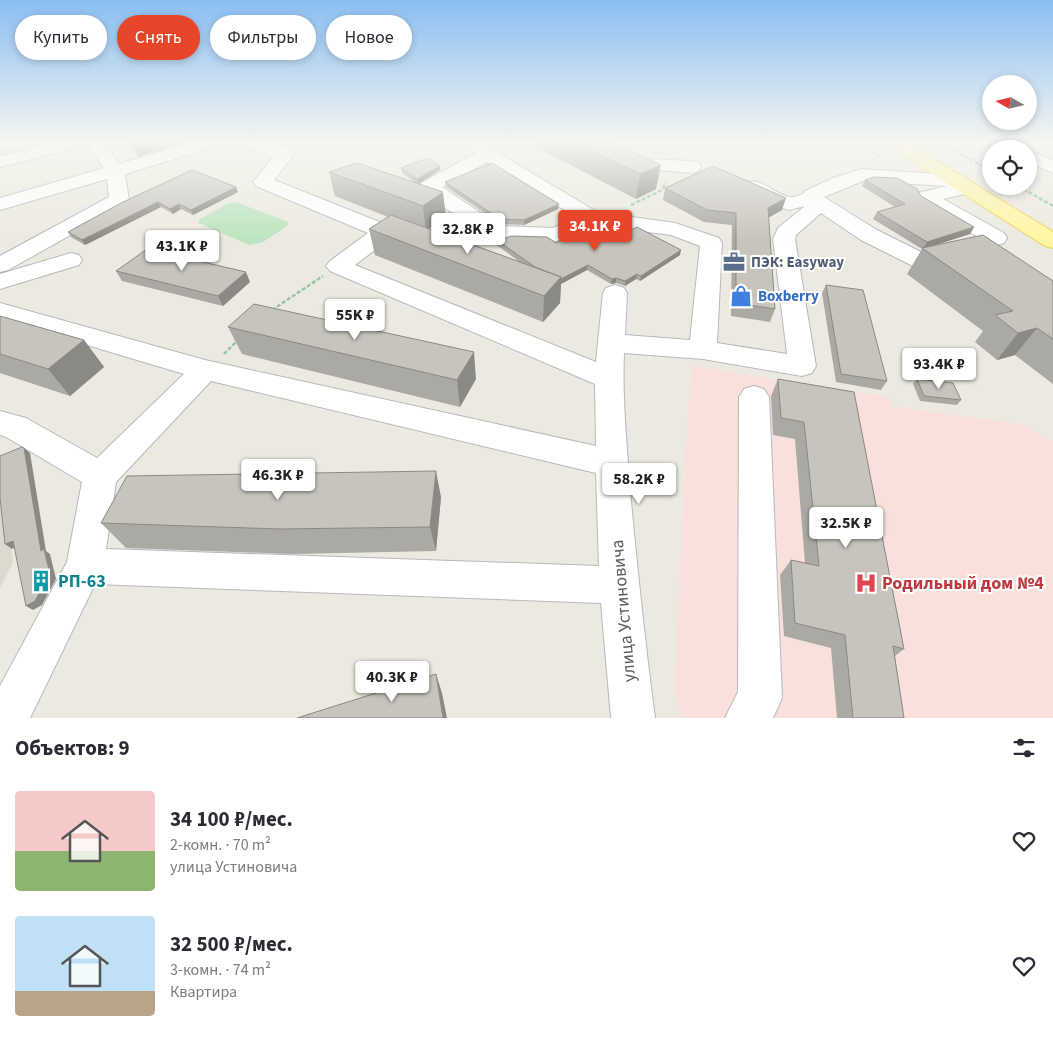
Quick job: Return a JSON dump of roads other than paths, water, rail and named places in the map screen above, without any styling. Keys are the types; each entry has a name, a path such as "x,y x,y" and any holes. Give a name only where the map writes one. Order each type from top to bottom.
{"main road":[{"path":"947,175 1053,241"}],"street":[{"path":"0,204 103,175"},
{"path":"0,265 119,200 115,175"},
{"path":"269,175 263,182 384,232 338,266 609,378"},
{"path":"444,175 428,187 495,232 556,235 591,218"},
{"path":"523,175 591,218 675,229 711,243 703,350"},
{"path":"822,175 840,182"},
{"path":"862,175 962,184 925,197 996,238 921,261 869,235 816,200 812,195 840,182 862,175"},
{"path":"735,179 790,204 816,200"},
{"path":"611,343 703,350 802,366 784,239 786,233 816,200"},
{"path":"0,282 71,260"},
{"name":"улица Устиновича","path":"614,293 609,378 612,463 619,585 633,718"},
{"path":"0,311 205,370 612,463"},
{"path":"7,718 85,566 100,476 205,370"},
{"path":"747,718 760,698 754,397"},
{"path":"0,423 15,427 100,476"},
{"path":"85,566 619,585"}],"place":[{"name":"ПЭК: Easyway","path":"734,262"},
{"name":"Boxberry","path":"741,296"},
{"name":"РП-63","path":"41,581"},
{"name":"Родильный дом №4","path":"866,583"}]}
